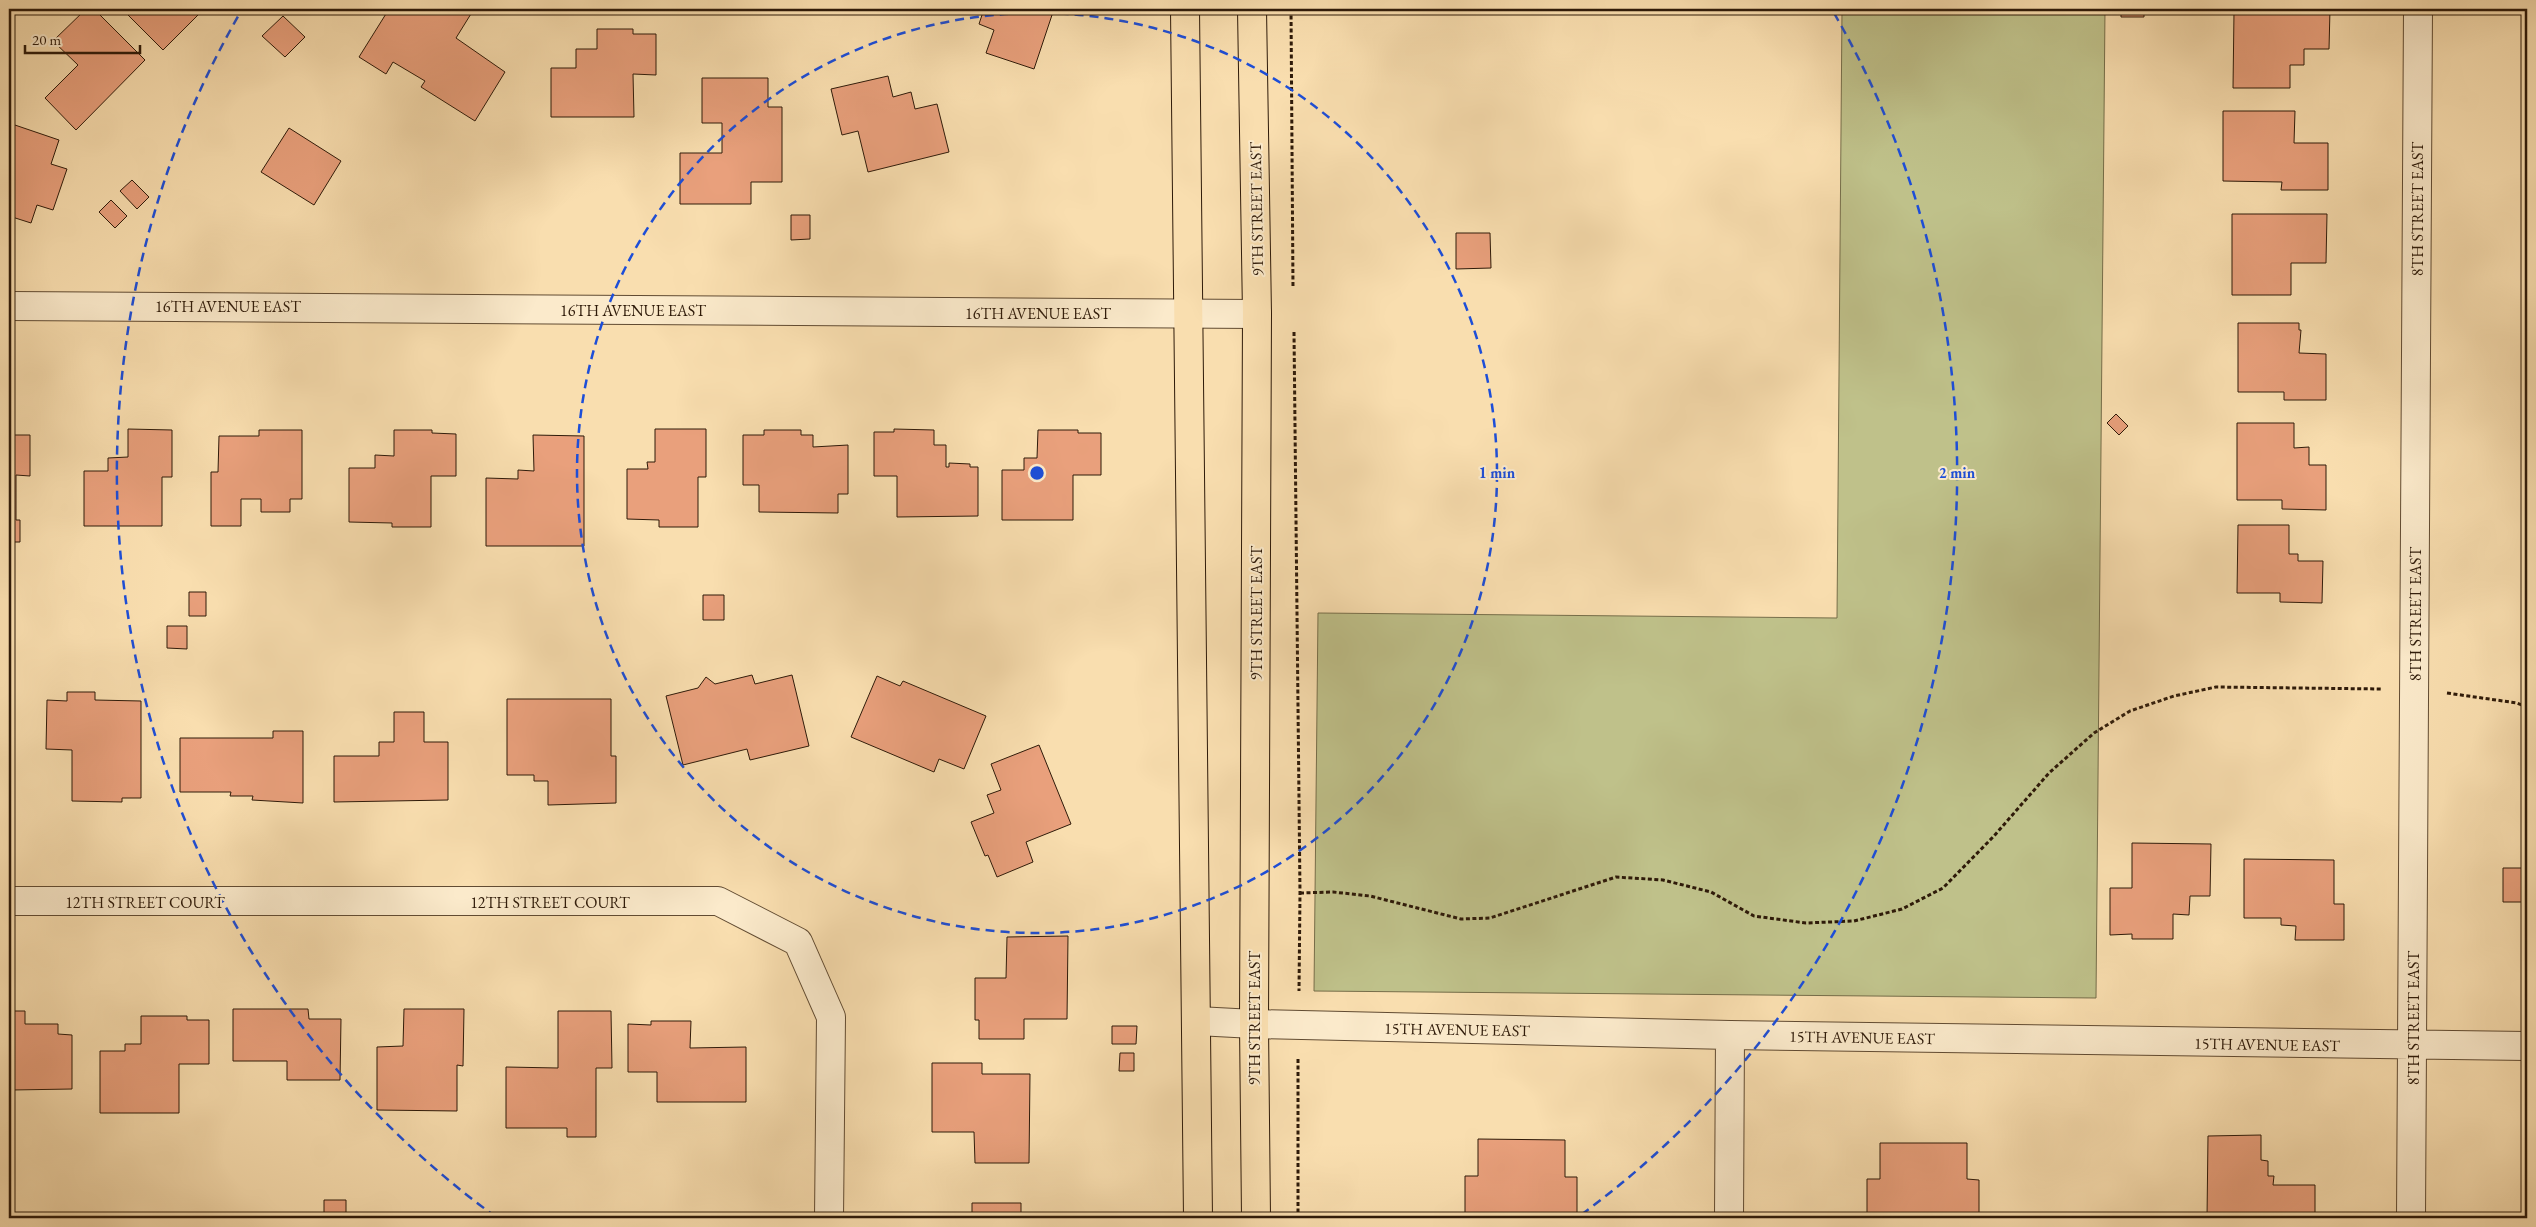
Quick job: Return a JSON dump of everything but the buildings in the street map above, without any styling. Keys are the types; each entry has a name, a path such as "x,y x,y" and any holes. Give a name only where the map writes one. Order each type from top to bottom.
{"main road":[{"path":"1185,9 1198,1218"},
{"name":"9TH STREET EAST","path":"1252,9 1258,314 1254,1024 1256,1218"}],"street":[{"name":"8TH STREET EAST","path":"2411,1218 2418,9"},
{"name":"16TH AVENUE EAST","path":"9,306 1258,314"},
{"name":"12TH STREET COURT","path":"9,901 718,901 798,942 831,1017 829,1218"},
{"name":"15TH AVENUE EAST","path":"1197,1021 1298,1026 1730,1035 2527,1046"},
{"path":"1729,1218 1730,1035"}],"path":[{"path":"1291,9 1293,294"},
{"path":"1294,323 1300,892 1298,1218"},
{"path":"1300,892 1333,892 1370,896 1461,919 1490,918 1616,877 1663,880 1711,892 1754,916 1806,923 1854,920 1902,909 1943,888 1994,836 2049,773 2094,733 2130,711 2174,696 2216,687 2415,691 2465,694 2517,702 2527,707"}],"green space":[{"path":"1842,9 2105,9 2096,998 1314,991 1318,613 1837,618"}]}
